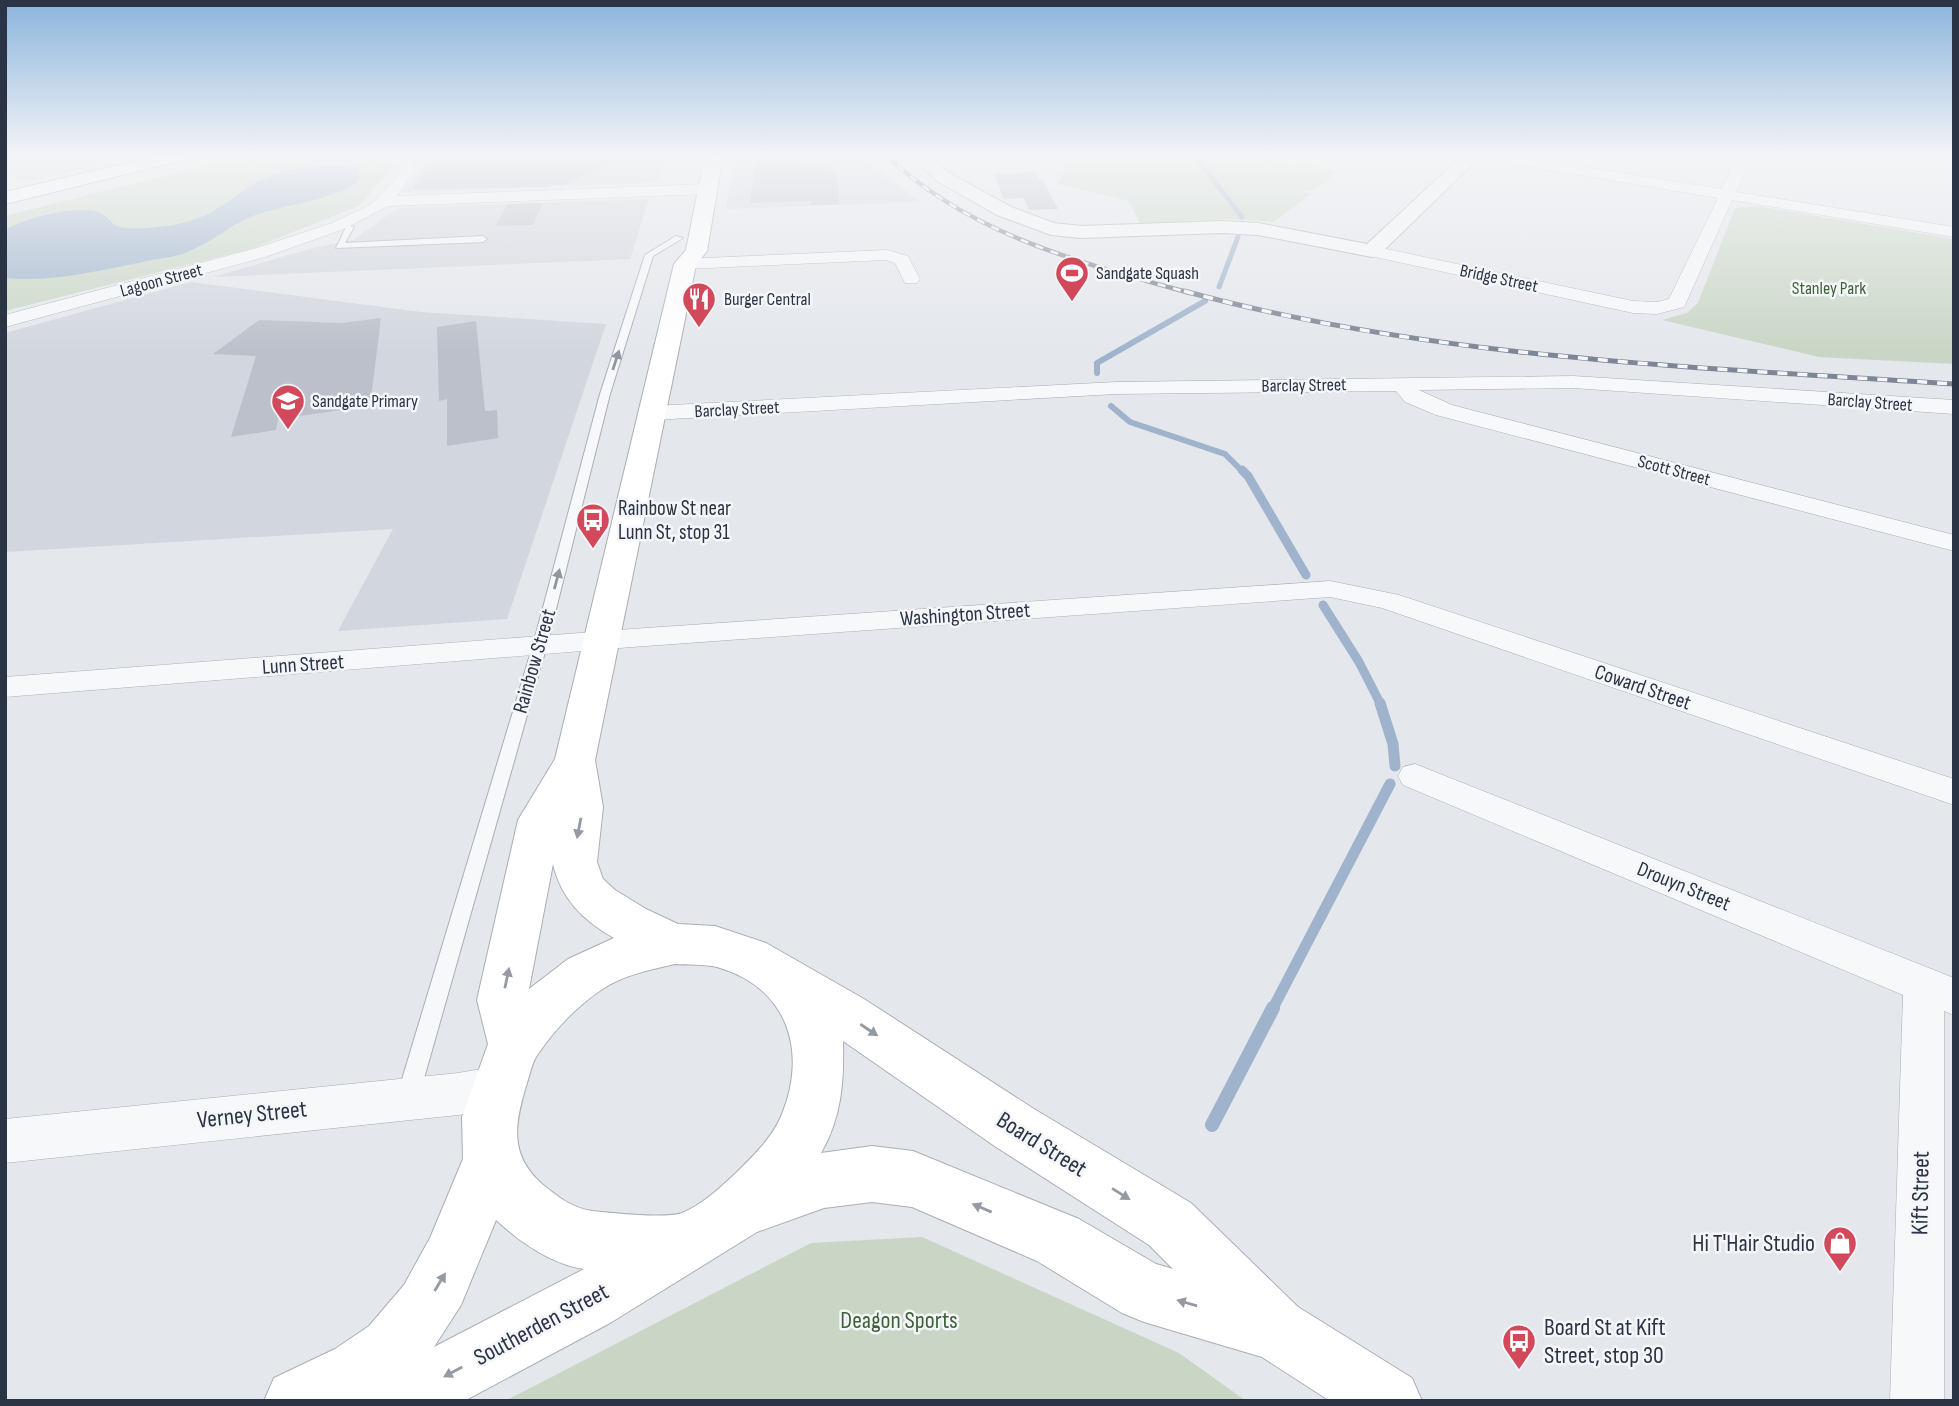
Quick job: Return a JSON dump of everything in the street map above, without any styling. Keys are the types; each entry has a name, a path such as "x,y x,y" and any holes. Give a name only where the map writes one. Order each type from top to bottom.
{"main road":[{"path":"679,221 678,254 685,264"},
{"path":"506,1065 502,1000 540,820 575,760 685,264 696,251 702,221"},
{"path":"575,760 582,812 575,848 575,866 585,887 600,906 634,926 675,944"},
{"path":"675,944 630,953 585,974 546,1005 506,1065 489,1117 491,1159 509,1193 540,1220 575,1238 622,1244 684,1244"},
{"name":"Board Street","path":"675,944 715,946 749,958 846,1015 1015,1128 1170,1224 1276,1329 1389,1401"},
{"path":"740,1209 779,1171 805,1128 818,1083 817,1041 807,1010 789,983"},
{"name":"Southerden Street","path":"365,1392 390,1349 421,1314 447,1270 491,1159"},
{"name":"Board Street","path":"740,1209 824,1180 872,1174 913,1179 1058,1240 1144,1291 1276,1329"},
{"name":"Southerden Street","path":"297,1401 365,1392 588,1301 740,1209"}],"street":[{"name":"Lagoon Street","path":"5,321 259,253 350,221"},
{"name":"Bridge Street","path":"1029,221 1051,229 1081,232 1222,227 1258,229 1633,307 1657,308 1677,303 1716,221"},
{"path":"1372,251 1404,221"},
{"path":"1884,221 1954,232"},
{"path":"685,264 887,255 902,260 911,279"},
{"name":"Barclay Street","path":"653,413 1116,388 1573,382 1954,407"},
{"name":"Scott Street","path":"1401,383 1413,397 1444,410 1954,543"},
{"name":"Washington Street","path":"601,640 1330,589"},
{"name":"Coward Street","path":"1330,589 1389,601 1954,792"},
{"name":"Lunn Street","path":"5,687 601,640"},
{"name":"Drouyn Street","path":"1415,776 1939,991"},
{"name":"Kift Street","path":"1917,1401 1939,991"},
{"name":"Verney Street","path":"5,1140 407,1098 506,1065"}],"lane":[{"name":"Rainbow Street","path":"407,1098 540,645 605,394 649,255 670,221"},
{"path":"351,227 339,246 483,239"}],"shaded area":[{"path":"380,221 642,221 630,259 213,277 313,248 353,240"},
{"name":"Sandgate Primary","path":"191,282 421,312 606,324 507,619 338,631 393,529 5,552 5,333"}],"green space":[{"path":"5,221 322,221 250,249 5,311"},
{"path":"1138,221 1200,221 1140,224"},
{"name":"Stanley Park","path":"1730,221 1844,221 1954,239 1954,364 1819,357 1662,320 1687,313 1698,303"},
{"name":"Deagon Sports","path":"922,1237 1179,1353 1246,1401 505,1401 811,1243"}],"water":[{"path":"24,221 110,221 122,227 139,229 191,221 244,221 180,255 72,275 39,279 5,278 5,230"}],"building":[{"path":"499,221 535,221 533,225 496,226"},
{"path":"381,318 370,406 278,419 276,430 231,437 256,356 213,354 259,320 342,323"},
{"path":"476,321 485,411 497,410 498,438 447,446 447,399 439,401 437,327"}],"waterway":[{"path":"1219,287 1238,237"},
{"path":"1097,373 1097,363 1205,301"},
{"path":"1111,406 1130,422 1225,454 1243,472"},
{"path":"1242,470 1306,575"},
{"path":"1323,605 1359,662 1380,703"},
{"path":"1380,703 1393,744 1395,766"},
{"path":"1272,1010 1390,784"},
{"path":"1212,1125 1273,1008"}],"railway":[{"path":"980,221 1068,257 1190,293"},
{"path":"1184,291 1278,314 1469,346 1663,365 1954,384"}],"place":[{"name":"Sandgate Squash","path":"1072,303"},
{"name":"Burger Central","path":"699,329"},
{"name":"Sandgate Primary","path":"288,431"},
{"name":"Rainbow St near Lunn St, stop 31","path":"593,550"},
{"name":"Hi T'Hair Studio","path":"1840,1273"},
{"name":"Board St at Kift Street, stop 30","path":"1519,1371"}]}
